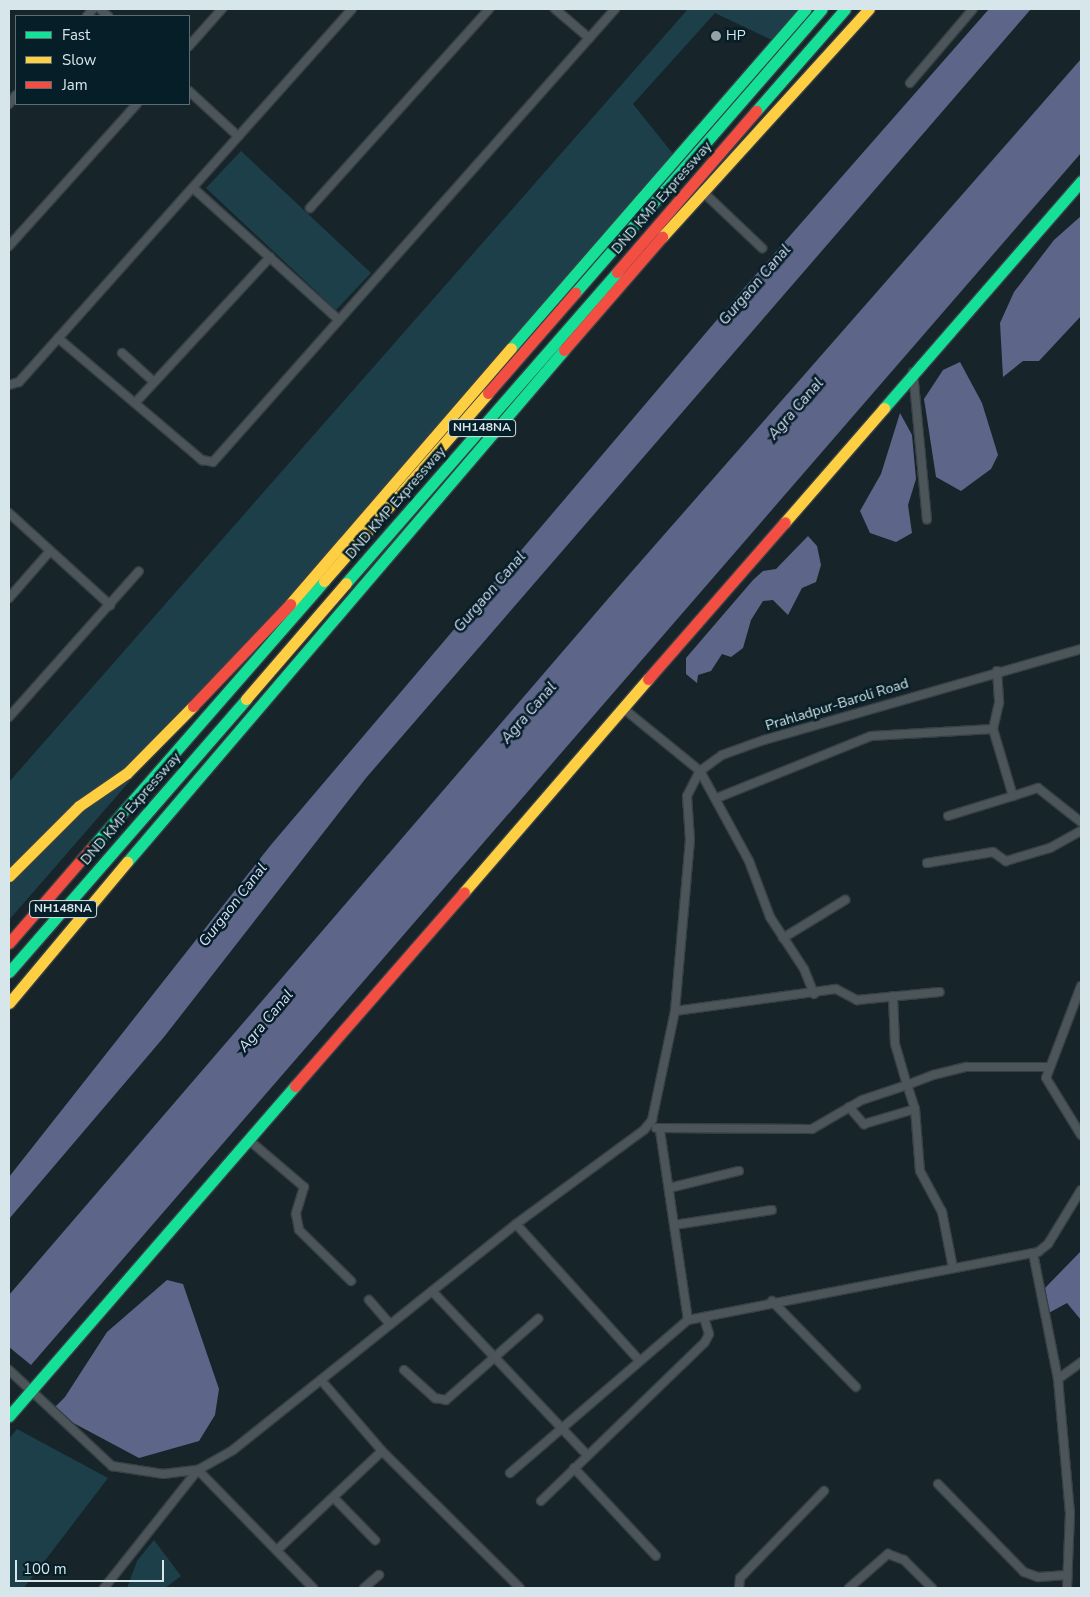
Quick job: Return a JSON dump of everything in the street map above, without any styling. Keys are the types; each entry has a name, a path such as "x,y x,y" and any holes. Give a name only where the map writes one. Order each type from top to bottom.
{"main road":[{"path":"9,876 80,806 126,773 266,631 806,9"},
{"name":"DND KMP Expressway","path":"9,944 822,9"},
{"name":"DND KMP Expressway","path":"9,972 845,9"},
{"path":"9,1003 338,611 702,191 869,9"},
{"path":"9,1416 29,1387 250,1141 624,709 913,371 1081,181"}],"street":[{"path":"190,45 222,9"},
{"path":"9,385 19,382 352,9"},
{"path":"310,208 489,9"},
{"path":"555,9 589,38"},
{"path":"58,338 202,460 213,462 615,9"},
{"path":"910,83 973,9"},
{"path":"190,92 238,136"},
{"path":"9,246 136,105"},
{"path":"193,188 338,319"},
{"path":"702,191 762,248"},
{"path":"135,403 270,257"},
{"path":"122,352 154,382"},
{"path":"913,371 924,469 927,519"},
{"path":"9,513 110,604"},
{"path":"9,598 50,551"},
{"path":"9,717 139,571"},
{"name":"Prahladpur-Baroli Road","path":"700,771 722,755 764,740 997,671 1081,649"},
{"path":"997,671 999,703 992,729 1013,796"},
{"path":"624,709 700,771 717,798 783,938 804,969 814,994"},
{"path":"717,798 871,736 992,729"},
{"path":"104,1588 198,1470 233,1450 516,1224 650,1125 675,1011 690,840 687,796 700,771"},
{"path":"948,816 1038,788 1081,822"},
{"path":"927,863 993,852 1006,861 1050,848 1081,831"},
{"path":"783,938 845,900"},
{"path":"1081,986 1047,1066 1049,1088 1081,1135"},
{"path":"675,1011 814,994 840,989 857,1000 940,992"},
{"path":"893,996 895,1044 915,1108 920,1171 942,1212 953,1268"},
{"path":"650,1125 660,1130 806,1129 850,1107 907,1084 966,1067 1047,1066"},
{"path":"850,1107 861,1125 915,1108"},
{"path":"660,1130 688,1320"},
{"path":"250,1141 304,1187 296,1214 299,1230 351,1281"},
{"path":"669,1188 739,1171"},
{"path":"510,1473 638,1359 688,1320 704,1318 772,1301 1033,1253 1048,1244 1081,1190"},
{"path":"674,1225 772,1210"},
{"path":"516,1224 638,1359"},
{"path":"1033,1253 1058,1379 1070,1513 1067,1588"},
{"path":"432,1291 498,1358 587,1455"},
{"path":"369,1300 390,1324"},
{"path":"772,1301 856,1387"},
{"path":"541,1501 707,1340 704,1318"},
{"path":"404,1370 436,1398 446,1400 498,1358 538,1319"},
{"path":"1058,1379 1081,1362"},
{"path":"9,1370 112,1466 163,1474 198,1470"},
{"path":"321,1380 382,1451 520,1588"},
{"path":"277,1550 382,1451"},
{"path":"574,1468 656,1556"},
{"path":"198,1470 313,1588"},
{"path":"938,1484 1024,1572 1038,1577 1068,1575"},
{"path":"739,1588 740,1578 824,1491"},
{"path":"334,1498 375,1540"},
{"path":"849,1588 888,1554 904,1560 932,1588"},
{"path":"364,1588 380,1574"},
{"path":"507,1588 514,1582"}],"shaded area":[{"path":"688,9 805,9 776,42 715,13 633,104 674,155 9,920 9,782"},
{"path":"241,151 371,273 336,310 206,188"},
{"path":"17,1429 108,1478 24,1588 9,1588 9,1439"},
{"path":"154,1540 181,1576 165,1588 127,1588 137,1561"}],"water":[{"name":"Gurgaon Canal","path":"989,9 1031,9 366,778 164,1037 9,1219 9,1177 270,846 738,295"},
{"name":"Agra Canal","path":"1081,59 1081,153 31,1365 9,1347 9,1295 613,593"},
{"path":"1081,216 1081,316 1039,361 1023,361 1003,377 1000,323 1014,292 1054,240"},
{"path":"960,362 982,403 998,455 991,469 961,491 936,477 924,399 943,370"},
{"path":"900,413 912,435 916,479 908,505 912,533 896,542 870,533 860,511 881,474"},
{"path":"808,536 817,546 821,565 816,582 802,588 788,615 773,600 763,601 751,620 743,648 731,657 722,654 711,671 698,675 697,683 686,674 686,658 753,580 763,571 776,569"},
{"path":"1081,1251 1081,1320 1067,1303 1045,1315 1045,1288"},
{"path":"167,1280 183,1284 219,1389 215,1415 199,1441 139,1458 51,1411 65,1397 107,1332"}],"traffic: fast":[{"path":"511,348 806,9"},
{"path":"575,293 822,9"},
{"path":"756,111 845,9"},
{"path":"884,408 1081,181"},
{"path":"346,583 617,272"},
{"path":"127,862 564,350"},
{"path":"93,846 324,581"},
{"path":"9,972 246,699"},
{"path":"9,1416 295,1086"}],"traffic: slow":[{"path":"662,237 869,9"},
{"path":"290,604 511,348"},
{"path":"324,581 488,393"},
{"path":"785,522 884,408"},
{"path":"246,699 346,583"},
{"path":"464,892 648,679"},
{"path":"9,876 79,806 127,773 193,706"},
{"path":"9,1003 127,862"}],"traffic: jam":[{"path":"617,272 756,111"},
{"path":"564,350 662,237"},
{"path":"488,393 575,293"},
{"path":"648,679 785,522"},
{"path":"193,706 290,604"},
{"path":"9,943 93,846"},
{"path":"295,1086 464,892"}],"place":[{"name":"HP","path":"716,36"}]}
